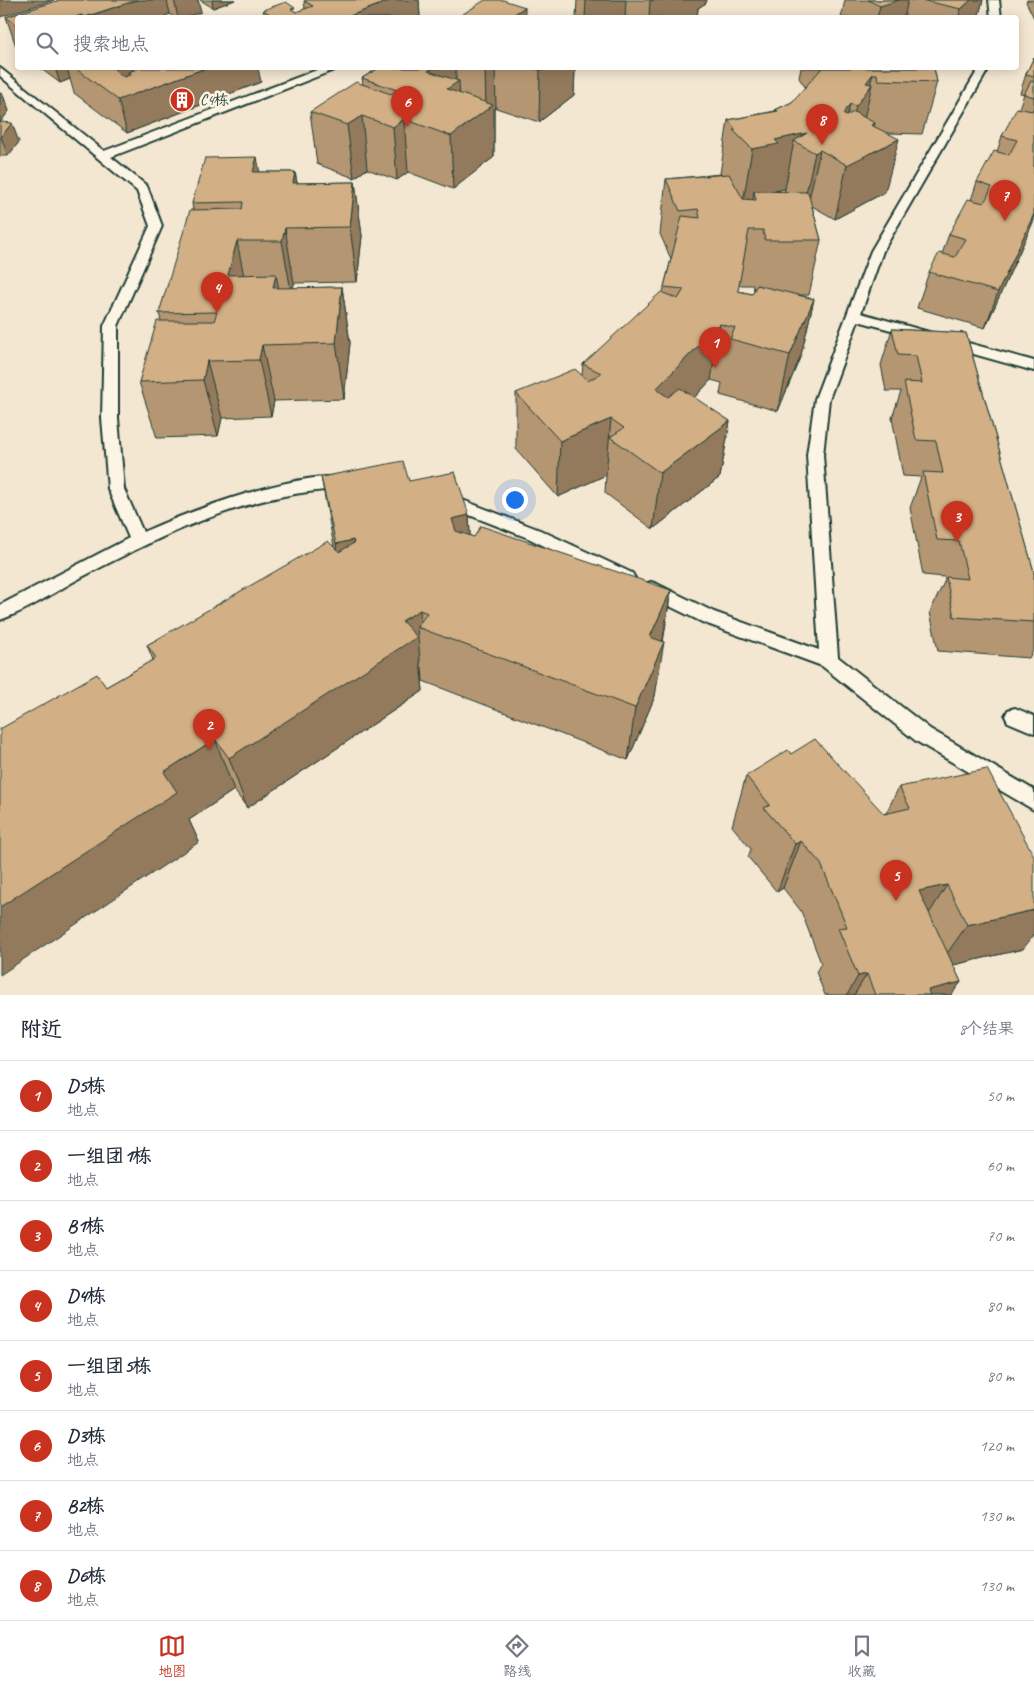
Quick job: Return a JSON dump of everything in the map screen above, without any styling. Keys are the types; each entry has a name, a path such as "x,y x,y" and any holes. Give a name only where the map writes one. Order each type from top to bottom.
{"lane":[{"path":"994,0 996,15"},
{"path":"103,156 325,70"},
{"path":"830,661 819,531 815,455 822,399 877,251 983,70"},
{"path":"0,71 143,189 156,226 111,326 110,418 116,489 138,539"},
{"path":"854,316 1034,366"},
{"path":"0,613 138,539 240,500 320,483 360,484"},
{"path":"435,497 534,534 708,617 830,661 924,734 1034,801"},
{"path":"1014,716 1034,725"}],"building":[{"path":"60,0 137,0 91,15 15,15 15,24 6,17"},
{"path":"392,0 352,15 271,15 263,10 286,2 295,8 291,9 296,12 313,6 304,1"},
{"path":"485,0 503,0 525,7 513,15 462,15"},
{"path":"868,0 899,0 880,6"},
{"path":"921,0 971,0 961,9"},
{"path":"1034,57 1034,76 1026,74"},
{"path":"78,70 115,70 124,77 132,74 128,72 134,70 200,70 118,100"},
{"path":"376,70 430,70 428,71 459,81 447,89 493,105 451,136 404,119 393,127 362,116 347,125 310,112 356,82 391,94 397,90 362,78"},
{"path":"820,70 934,70 937,82 878,80 877,74 873,74 866,83 872,84 856,106 850,104 843,114 846,116 854,112 875,123 871,125 899,139 847,165 820,150 815,153 794,141 807,133 775,140 779,144 752,149 733,130 736,130 728,120 778,111 775,110 792,102"},
{"path":"1031,81 1034,82 1034,97 1024,94"},
{"path":"1034,107 1034,214 998,292 929,272 939,253 955,257 966,239 949,234 968,199 984,203 992,187 977,182 994,151 1009,155 1017,140 1002,136 1017,108 1032,111"},
{"path":"0,122 12,123 1,137 0,137"},
{"path":"257,157 253,172 295,172 293,183 355,182 350,227 285,228 282,241 237,241 228,275 276,274 273,288 342,287 336,343 262,345 259,360 207,361 203,380 139,382 157,321 214,321 217,312 159,313 190,210 242,209 243,202 192,203 205,158"},
{"path":"729,174 743,199 756,200 754,191 808,192 821,240 765,240 763,230 749,230 738,291 752,294 757,285 814,299 790,355 730,339 735,328 720,324 656,389 668,397 680,388 730,421 660,473 610,437 624,428 611,419 560,441 516,393 575,369 588,381 601,373 583,364 661,292 678,299 684,289 664,287 682,216 700,218 698,209 680,211 666,179"},
{"path":"892,329 966,333 1034,572 1034,622 954,617 946,577 968,579 959,541 937,540 923,472 943,473 936,441 916,440 904,382 922,383 916,356 898,355"},
{"path":"403,461 409,481 455,472 469,515 452,519 456,531 474,537 481,526 671,590 650,637 664,642 635,708 417,627 427,613 420,610 402,621 417,637 229,758 215,739 164,772 177,792 0,907 0,729 97,674 106,687 156,658 147,645 328,541 339,552 354,543 353,540 336,544 321,477"},
{"path":"815,739 884,814 910,808 899,787 987,769 1034,856 1034,910 967,925 947,885 919,891 961,982 928,990 930,995 875,995 867,974 858,976 838,928 847,927 821,864 801,841 795,844 764,808 770,805 746,776 788,750 791,754"}],"place":[{"name":"C4栋","path":"182,100"},
{"name":"D3栋","path":"407,127"},
{"name":"D6栋","path":"822,145"},
{"name":"B2栋","path":"1005,221"},
{"name":"D4栋","path":"217,313"},
{"name":"D5栋","path":"715,368"},
{"name":"B1栋","path":"957,542"},
{"name":"一组团1栋","path":"209,750"},
{"name":"一组团5栋","path":"896,901"}]}
